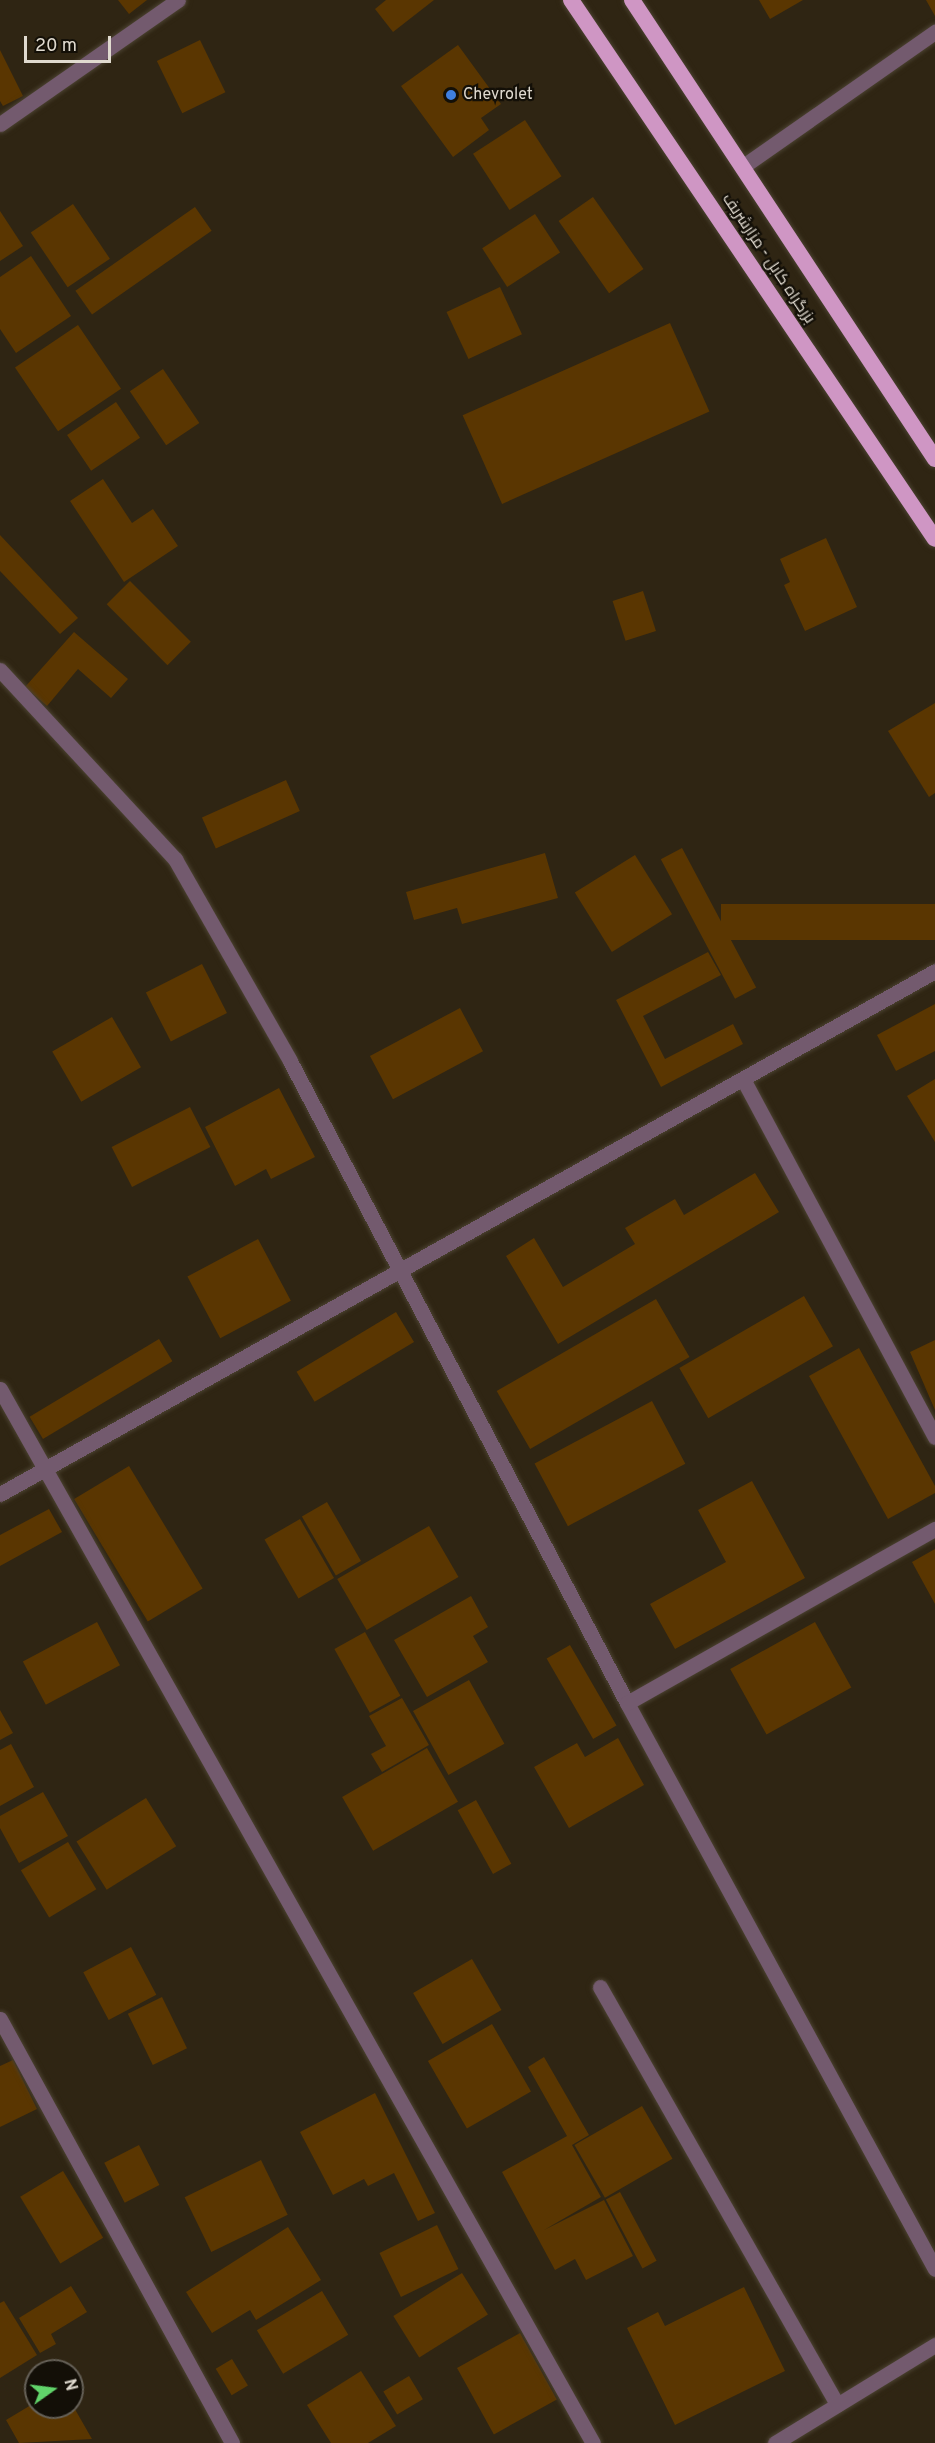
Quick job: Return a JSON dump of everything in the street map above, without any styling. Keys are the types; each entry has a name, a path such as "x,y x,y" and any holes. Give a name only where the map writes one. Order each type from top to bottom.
{"highway":[{"name":"بزرگراه کابل - مزارشریف","path":"572,0 935,539"},
{"name":"بزرگراه کابل - مزارشریف","path":"632,0 742,167 930,441 935,459"}],"street":[{"path":"0,124 178,0"},
{"path":"742,167 935,32"},
{"path":"0,670 175,859 290,1062 627,1703 935,2269"},
{"path":"0,1494 398,1271 744,1081 935,971"},
{"path":"744,1081 935,1437"},
{"path":"0,1389 593,2443"},
{"path":"627,1703 935,1529"},
{"path":"600,1988 837,2404"},
{"path":"0,2019 232,2443"},
{"path":"775,2443 935,2345"}],"building":[{"path":"118,0 147,0 129,14"},
{"path":"386,0 434,0 393,32 375,9"},
{"path":"759,0 803,0 770,19"},
{"path":"926,0 935,0 935,16"},
{"path":"200,40 225,92 182,113 157,61"},
{"name":"Chevrolet","path":"458,45 501,104 481,118 489,130 453,157 401,86"},
{"path":"0,50 23,96 3,106 0,101"},
{"path":"525,120 561,176 509,210 473,154"},
{"path":"593,197 643,269 609,293 559,221"},
{"path":"73,204 110,259 68,287 31,233"},
{"path":"195,207 212,231 92,314 75,291"},
{"path":"0,211 23,246 0,261"},
{"path":"535,214 560,253 507,287 482,248"},
{"path":"31,256 71,316 16,353 0,329 0,277"},
{"path":"500,287 522,334 469,359 447,312"},
{"path":"670,323 709,412 502,504 463,415"},
{"path":"78,325 121,389 58,431 15,367"},
{"path":"163,369 199,423 166,445 130,391"},
{"path":"116,402 140,438 91,471 67,435"},
{"path":"103,479 132,523 153,509 178,546 124,582 70,501"},
{"path":"0,535 78,618 60,634 0,571"},
{"path":"826,538 857,607 805,631 784,585 790,582 780,559"},
{"path":"130,581 191,642 167,665 107,604"},
{"path":"643,591 656,631 626,641 613,601"},
{"path":"74,632 128,679 111,698 78,669 47,706 25,687"},
{"path":"935,703 935,793 929,797 888,731"},
{"path":"286,780 300,811 216,848 202,817"},
{"path":"682,848 756,988 735,999 661,859"},
{"path":"545,853 558,898 462,924 457,908 414,920 406,892"},
{"path":"635,855 672,914 612,952 575,893"},
{"path":"721,904 935,904 935,940 721,940"},
{"path":"708,952 721,975 643,1016 665,1059 733,1024 743,1044 661,1087 616,1000"},
{"path":"202,964 227,1013 171,1042 146,993"},
{"path":"935,1004 935,1051 896,1071 877,1035"},
{"path":"460,1008 483,1051 393,1099 370,1056"},
{"path":"112,1017 141,1067 81,1102 52,1052"},
{"path":"935,1079 935,1142 907,1096"},
{"path":"279,1088 315,1157 271,1179 266,1169 235,1186 205,1127"},
{"path":"190,1107 210,1147 132,1187 112,1147"},
{"path":"755,1173 779,1212 558,1344 506,1256 534,1238 563,1287 635,1244 625,1228 675,1199 684,1215"},
{"path":"258,1239 291,1301 220,1338 187,1277"},
{"path":"804,1296 833,1346 708,1418 679,1368"},
{"path":"656,1299 690,1357 530,1449 497,1391"},
{"path":"396,1312 414,1342 315,1402 297,1372"},
{"path":"159,1339 172,1361 43,1439 30,1417"},
{"path":"935,1340 935,1410 910,1352"},
{"path":"859,1348 935,1486 935,1493 888,1519 809,1376"},
{"path":"652,1401 685,1464 568,1526 535,1463"},
{"path":"129,1466 203,1589 148,1622 74,1499"},
{"path":"752,1481 805,1578 675,1649 650,1604 726,1562 698,1510"},
{"path":"327,1502 361,1561 336,1575 302,1516"},
{"path":"49,1509 62,1532 0,1566 0,1535"},
{"path":"300,1519 334,1578 298,1598 264,1540"},
{"path":"429,1526 458,1577 367,1630 337,1579"},
{"path":"935,1549 935,1604 912,1562"},
{"path":"471,1596 488,1627 473,1636 488,1662 427,1697 394,1640"},
{"path":"97,1622 120,1665 46,1705 23,1661"},
{"path":"815,1622 851,1688 767,1735 730,1669"},
{"path":"365,1632 400,1696 370,1713 334,1649"},
{"path":"570,1645 616,1726 593,1739 547,1658"},
{"path":"469,1680 504,1744 448,1775 413,1711"},
{"path":"402,1698 429,1745 382,1772 371,1754 386,1746 369,1716"},
{"path":"0,1710 13,1733 0,1740"},
{"path":"618,1738 644,1785 569,1828 534,1767 577,1743 585,1757"},
{"path":"11,1744 34,1787 0,1806 0,1750"},
{"path":"427,1748 458,1802 373,1851 342,1797"},
{"path":"43,1792 68,1836 19,1863 0,1828 0,1816"},
{"path":"146,1798 176,1846 107,1890 76,1841"},
{"path":"476,1800 511,1864 493,1874 458,1810"},
{"path":"68,1842 96,1889 49,1917 21,1870"},
{"path":"131,1947 156,1995 109,2020 83,1972"},
{"path":"472,1959 502,2010 443,2044 413,1993"},
{"path":"162,1997 187,2048 153,2065 128,2014"},
{"path":"492,2024 531,2092 467,2129 428,2061"},
{"path":"544,2057 589,2135 572,2145 601,2197 544,2230 604,2200 633,2256 586,2280 575,2259 555,2270 502,2172 567,2136 528,2067"},
{"path":"13,2060 37,2109 0,2127 0,2066"},
{"path":"375,2093 435,2213 418,2221 394,2173 368,2186 364,2179 333,2195 300,2132"},
{"path":"642,2106 672,2159 605,2198 574,2145"},
{"path":"139,2145 159,2185 125,2203 104,2163"},
{"path":"261,2160 288,2215 211,2252 185,2197"},
{"path":"63,2171 103,2238 60,2264 20,2197"},
{"path":"620,2192 657,2261 642,2268 606,2200"},
{"path":"437,2225 458,2269 401,2297 379,2253"},
{"path":"288,2227 321,2280 256,2320 250,2310 212,2333 186,2292"},
{"path":"462,2273 488,2315 419,2357 393,2316"},
{"path":"71,2286 87,2312 51,2334 56,2344 40,2353 19,2318"},
{"path":"744,2287 785,2371 675,2425 627,2328 658,2312 665,2326"},
{"path":"322,2291 348,2335 283,2374 257,2330"},
{"path":"4,2301 37,2355 31,2359 24,2359 24,2363 0,2378 0,2303"},
{"path":"520,2333 557,2399 494,2434 457,2368"},
{"path":"232,2359 248,2386 232,2395 216,2369"},
{"path":"361,2371 396,2426 368,2443 331,2443 307,2405"},
{"path":"409,2376 423,2399 397,2415 383,2391"},
{"path":"24,2409 24,2419 81,2419 92,2439 19,2443 6,2420"}],"place":[{"name":"Chevrolet","path":"451,95"}]}
